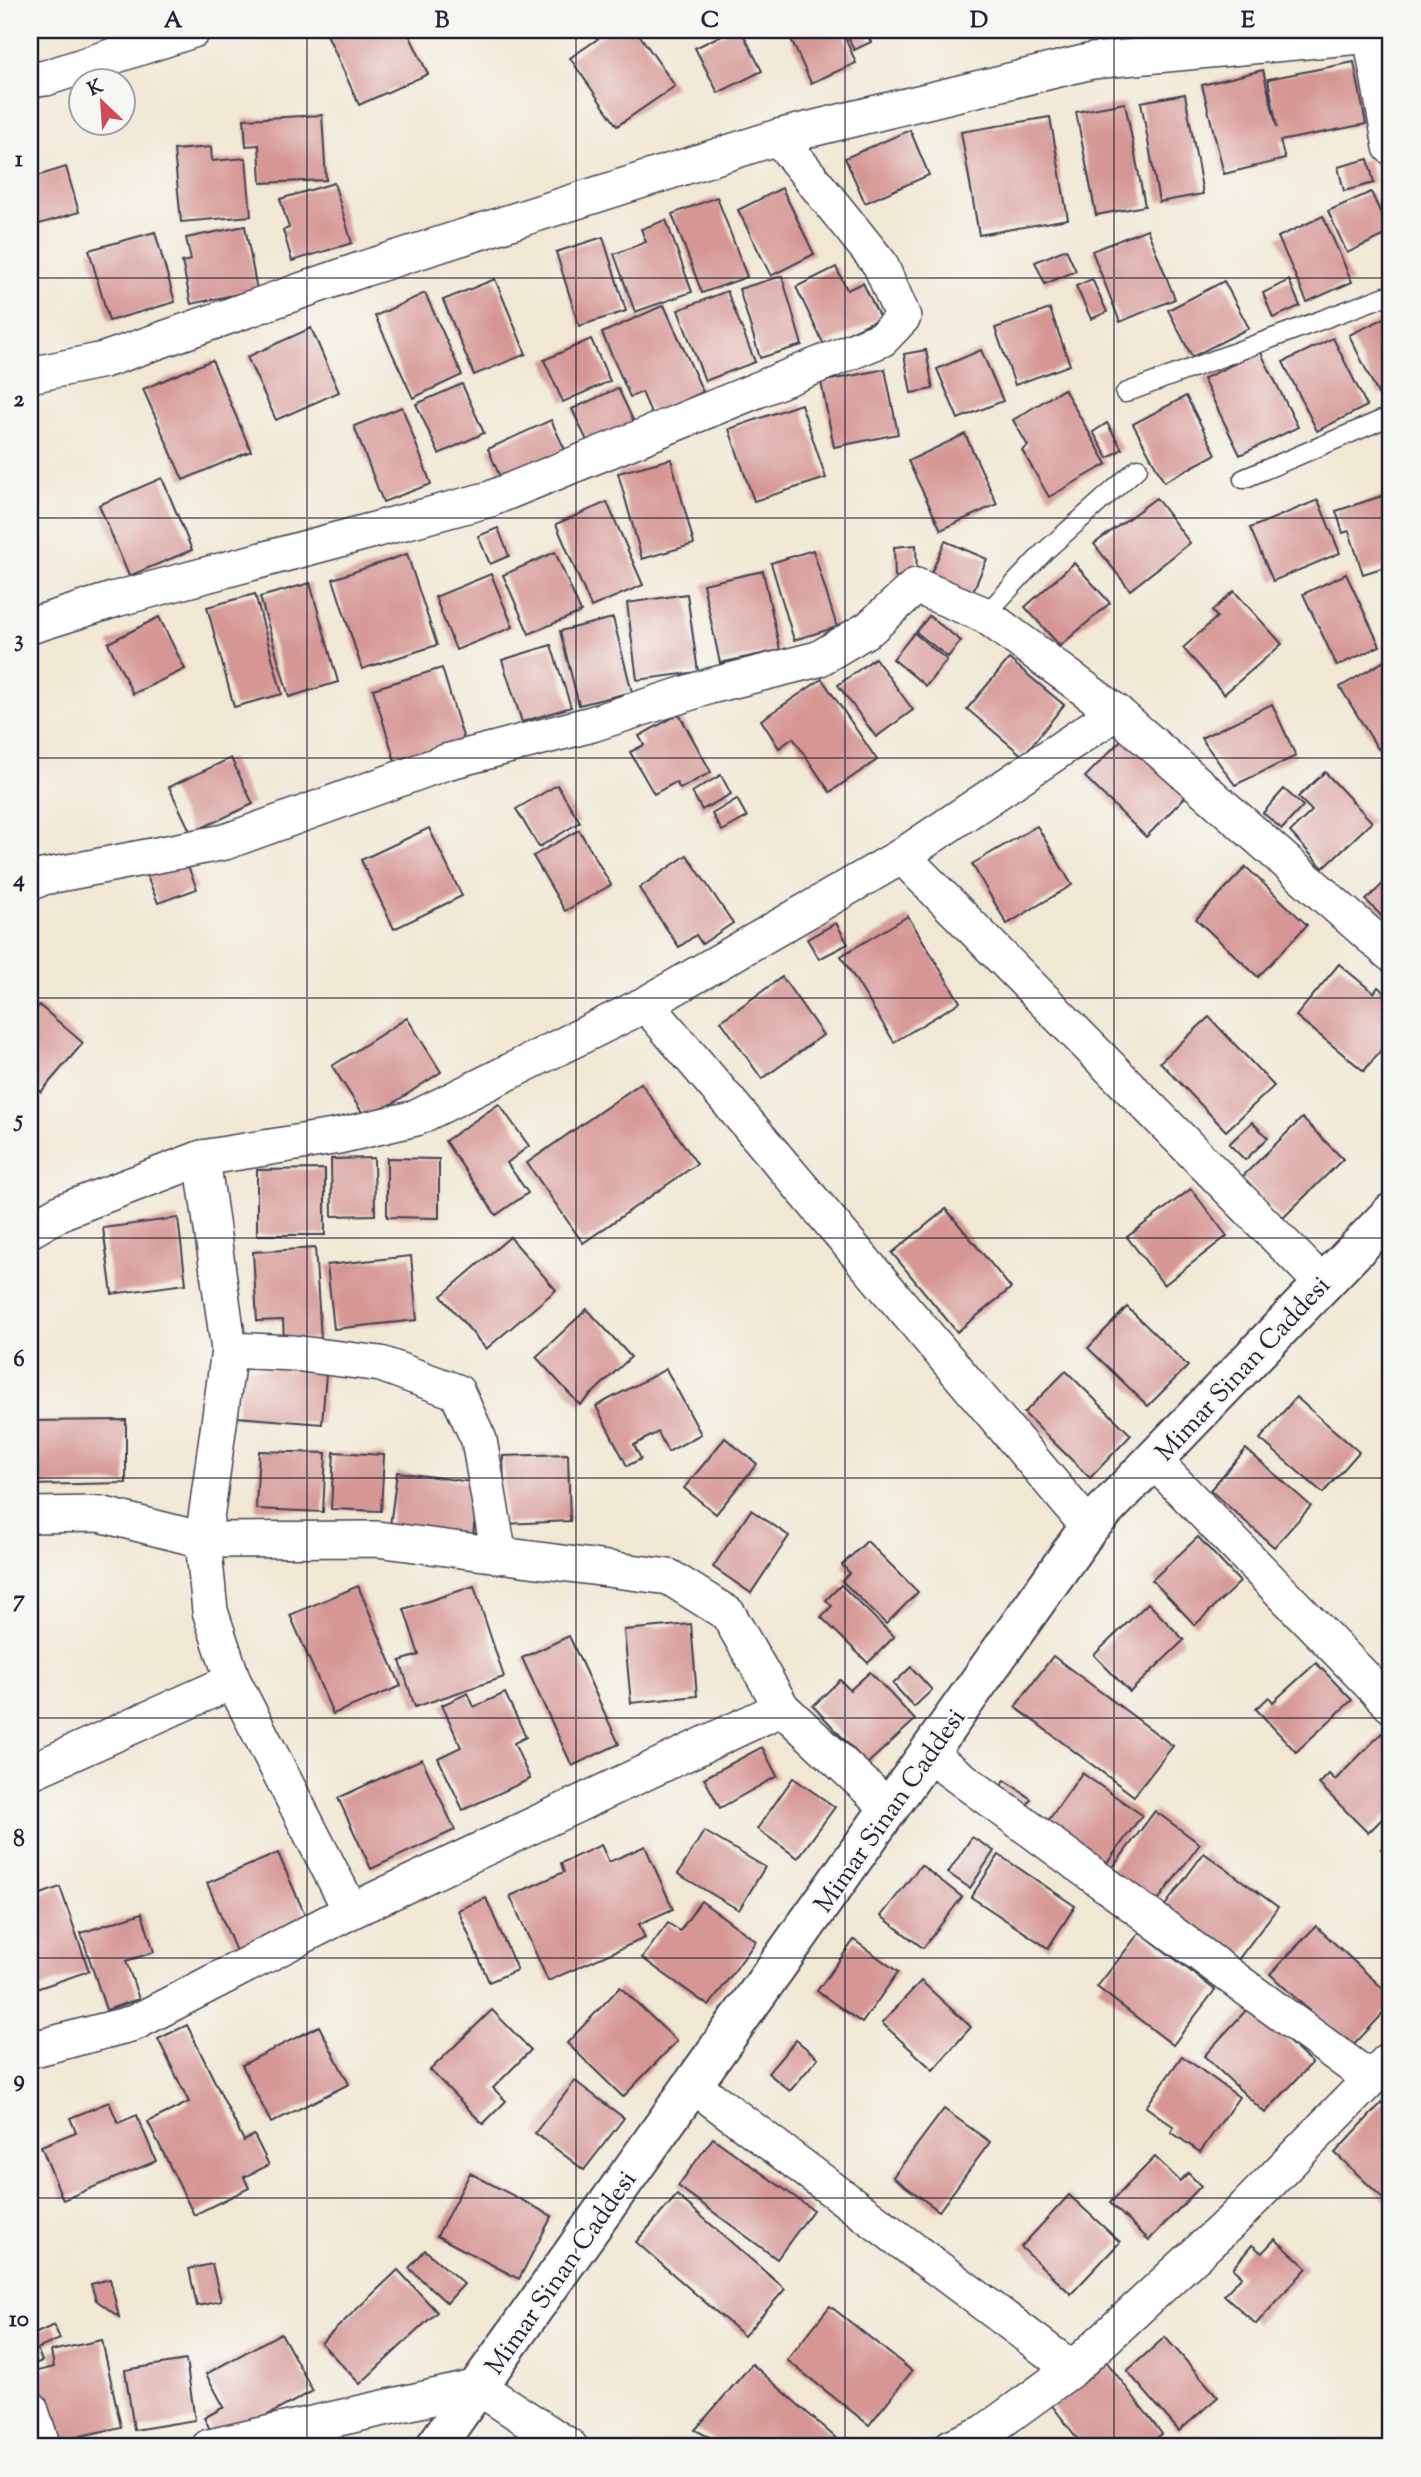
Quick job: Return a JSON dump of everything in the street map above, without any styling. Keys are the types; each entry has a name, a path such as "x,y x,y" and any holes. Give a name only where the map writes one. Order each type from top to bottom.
{"street":[{"path":"30,80 46,78 193,30"},
{"path":"30,375 104,360 363,269 778,137 1091,61 1377,35 1391,147"},
{"path":"30,626 116,599 490,499 882,339 903,317 880,264 778,137"},
{"path":"30,883 43,877 225,842 446,762 592,724 710,686 818,659 870,628 916,586 985,615 1116,712 1391,954"},
{"path":"30,1230 63,1211 202,1158 339,1136 416,1118 646,1003 902,856 1116,712"},
{"path":"902,856 1322,1283"},
{"path":"646,1003 1089,1528"},
{"path":"202,1158 229,1350 203,1540 209,1611 233,1681 351,1911"},
{"name":"Mimar Sinan Caddesi","path":"435,2447 1089,1528 1391,1213"},
{"path":"229,1350 293,1353 381,1364 457,1392 479,1440 499,1556"},
{"path":"1154,1461 1391,1705"},
{"path":"30,1515 100,1514 203,1540 377,1539 669,1577 727,1614 782,1708 890,1809"},
{"path":"30,1772 233,1681"},
{"path":"30,2050 134,2023 351,1911 782,1708"},
{"path":"929,1754 1380,2068 1233,2220 1072,2369 984,2433 951,2447"},
{"path":"693,2085 1072,2369"},
{"path":"209,2447 478,2387 570,2447"},
{"path":"30,2407 43,2447"}],"lane":[{"path":"1125,393 1391,294"},
{"path":"1243,479 1391,416"},
{"path":"985,615 1044,552 1139,468"}],"building":[{"path":"325,30 407,30 428,74 359,105"},
{"path":"611,30 636,30 675,86 617,126 570,58"},
{"path":"732,30 741,30 762,71 718,93 695,48"},
{"path":"787,30 842,30 856,63 811,83"},
{"path":"845,30 865,30 871,42 854,50"},
{"path":"1354,62 1366,124 1280,141 1285,159 1224,174 1202,85 1263,70 1277,128 1268,79"},
{"path":"1185,94 1203,194 1159,202 1141,102"},
{"path":"1125,103 1145,206 1096,215 1076,112"},
{"path":"322,115 326,180 261,183 259,145 246,146 244,119"},
{"path":"1050,117 1068,219 979,235 961,132"},
{"path":"910,130 929,175 865,203 845,158"},
{"path":"211,147 212,161 246,158 251,216 181,222 174,150"},
{"path":"1368,159 1374,183 1344,191 1338,167"},
{"path":"30,166 34,177 66,167 79,212 30,227"},
{"path":"334,183 352,243 292,261 283,230 289,228 280,199"},
{"path":"782,188 814,254 771,276 738,210"},
{"path":"1371,192 1390,233 1347,253 1328,211"},
{"path":"717,197 747,277 702,293 672,214"},
{"path":"1323,216 1352,282 1307,302 1278,237"},
{"path":"666,220 692,292 635,312 614,254 646,242 641,229"},
{"path":"245,226 257,290 191,304 182,262 191,260 186,238"},
{"path":"1147,229 1175,299 1120,322 1092,251"},
{"path":"155,232 175,302 109,321 89,250"},
{"path":"603,237 626,311 579,326 556,252"},
{"path":"1066,249 1076,271 1045,284 1035,262"},
{"path":"836,267 847,290 863,283 880,318 824,345 796,287"},
{"path":"782,276 802,345 760,358 739,289"},
{"path":"495,279 526,354 474,375 443,300"},
{"path":"1092,279 1107,312 1091,319 1076,286"},
{"path":"1289,280 1300,306 1273,318 1263,293"},
{"path":"1224,281 1249,328 1192,357 1168,310"},
{"path":"727,291 755,362 705,381 678,310"},
{"path":"425,293 462,375 413,398 375,316"},
{"path":"664,305 703,392 652,415 642,392 630,397 602,333"},
{"path":"1050,309 1070,365 1015,385 995,328"},
{"path":"1389,316 1391,390 1379,396 1349,335"},
{"path":"311,328 339,392 276,420 247,357"},
{"path":"1333,338 1367,406 1317,431 1283,362"},
{"path":"591,339 610,381 563,402 544,360"},
{"path":"926,350 933,389 911,393 904,354"},
{"path":"981,350 1003,401 958,419 937,369"},
{"path":"1260,351 1298,427 1240,455 1203,379"},
{"path":"212,360 251,451 183,480 143,389"},
{"path":"885,369 898,434 834,447 821,382"},
{"path":"462,384 484,433 439,454 416,404"},
{"path":"618,388 634,422 588,443 572,409"},
{"path":"1064,389 1107,464 1049,497 1022,450 1028,446 1013,420"},
{"path":"1186,396 1216,454 1164,482 1133,424"},
{"path":"801,404 826,478 754,501 729,429"},
{"path":"402,407 431,484 383,502 354,426"},
{"path":"551,420 567,454 503,484 488,449"},
{"path":"1107,423 1122,449 1108,458 1093,432"},
{"path":"965,434 997,504 941,530 908,461"},
{"path":"671,459 694,544 642,559 618,473"},
{"path":"162,478 192,550 129,576 99,505"},
{"path":"1391,493 1391,565 1363,574 1349,531 1343,533 1336,511"},
{"path":"1156,498 1190,543 1130,590 1094,544"},
{"path":"1318,500 1340,553 1273,581 1250,528"},
{"path":"607,502 643,585 591,607 556,524"},
{"path":"498,528 509,556 490,564 478,536"},
{"path":"945,541 987,559 971,596 929,578"},
{"path":"916,545 917,575 895,577 894,547"},
{"path":"813,550 837,627 794,640 771,563"},
{"path":"555,552 581,612 529,634 503,575"},
{"path":"407,554 437,645 362,669 333,579"},
{"path":"1074,563 1110,603 1060,646 1025,607"},
{"path":"763,571 780,650 720,663 703,584"},
{"path":"491,574 513,627 456,650 435,597"},
{"path":"1346,574 1380,646 1337,666 1303,594"},
{"path":"310,583 338,682 289,697 260,597"},
{"path":"1234,591 1282,644 1224,694 1183,648 1217,617 1212,611"},
{"path":"255,594 282,694 234,707 207,607"},
{"path":"687,594 698,672 637,680 627,603"},
{"path":"929,616 961,641 948,657 916,632"},
{"path":"159,617 185,669 133,694 108,643"},
{"path":"613,618 632,692 579,705 560,631"},
{"path":"914,633 947,660 926,686 893,659"},
{"path":"551,645 571,707 522,722 502,660"},
{"path":"875,658 913,710 876,737 838,685"},
{"path":"1009,659 1064,705 1023,756 967,709"},
{"path":"1388,659 1391,665 1391,742 1378,749 1340,687"},
{"path":"442,668 464,740 395,761 373,689"},
{"path":"822,679 877,760 830,792 793,738 779,748 761,720"},
{"path":"1272,704 1296,756 1235,785 1201,738"},
{"path":"679,714 711,772 680,789 676,782 654,794 630,752 644,745 639,736"},
{"path":"1127,734 1188,794 1146,837 1085,777"},
{"path":"231,758 253,804 191,833 169,787"},
{"path":"1325,772 1372,822 1323,868 1290,832 1312,811 1298,797"},
{"path":"721,775 731,794 702,810 692,792"},
{"path":"557,785 580,822 539,847 516,809"},
{"path":"1284,789 1303,806 1282,829 1263,813"},
{"path":"737,799 747,817 722,831 712,814"},
{"path":"1037,826 1072,885 1007,924 972,864"},
{"path":"429,828 462,896 394,929 361,860"},
{"path":"579,830 611,885 565,911 533,856"},
{"path":"687,855 733,923 702,944 696,935 679,947 639,888"},
{"path":"185,859 197,889 158,903 146,874"},
{"path":"1246,867 1307,925 1258,977 1196,919"},
{"path":"1391,876 1391,926 1366,900"},
{"path":"908,916 960,1002 894,1042 841,956"},
{"path":"836,923 848,944 819,959 807,939"},
{"path":"1339,964 1374,993 1378,987 1391,998 1391,1038 1364,1071 1296,1016"},
{"path":"782,977 823,1035 762,1079 721,1021"},
{"path":"39,1005 83,1043 41,1092 30,1083 30,1016"},
{"path":"1209,1017 1274,1086 1226,1131 1160,1062"},
{"path":"407,1018 441,1072 367,1120 332,1066"},
{"path":"641,1083 697,1164 583,1243 527,1163"},
{"path":"499,1104 529,1146 507,1163 528,1193 496,1215 445,1141"},
{"path":"1302,1118 1343,1159 1282,1219 1242,1177"},
{"path":"1252,1122 1268,1138 1245,1160 1229,1144"},
{"path":"374,1158 375,1215 332,1216 331,1159"},
{"path":"387,1158 439,1159 439,1218 387,1217"},
{"path":"325,1169 325,1235 257,1235 257,1170"},
{"path":"1191,1189 1227,1236 1164,1285 1127,1237"},
{"path":"946,1209 1011,1288 957,1332 892,1253"},
{"path":"178,1218 186,1284 112,1294 103,1228"},
{"path":"510,1237 556,1290 486,1349 441,1296"},
{"path":"315,1248 321,1338 284,1340 283,1320 257,1321 253,1252"},
{"path":"411,1256 417,1320 334,1329 327,1265"},
{"path":"1127,1307 1188,1366 1148,1406 1088,1348"},
{"path":"587,1309 631,1357 580,1405 536,1357"},
{"path":"241,1367 326,1373 322,1424 237,1417"},
{"path":"666,1369 701,1434 668,1452 658,1432 634,1445 641,1459 627,1466 596,1406"},
{"path":"1066,1371 1131,1435 1090,1478 1024,1413"},
{"path":"1296,1397 1359,1452 1323,1493 1260,1439"},
{"path":"126,1420 126,1483 30,1485 30,1421"},
{"path":"725,1438 757,1464 716,1514 684,1488"},
{"path":"1246,1449 1311,1506 1274,1547 1210,1490"},
{"path":"259,1451 326,1453 323,1512 256,1509"},
{"path":"334,1452 384,1455 381,1511 331,1509"},
{"path":"568,1454 570,1521 505,1524 503,1456"},
{"path":"397,1472 479,1483 473,1536 390,1526"},
{"path":"751,1510 789,1536 751,1593 713,1567"},
{"path":"1198,1537 1240,1582 1195,1625 1152,1580"},
{"path":"867,1541 918,1592 886,1624 842,1581 850,1573 842,1565"},
{"path":"841,1585 894,1637 868,1663 821,1617 832,1606 826,1600"},
{"path":"358,1586 401,1686 333,1714 290,1615"},
{"path":"474,1586 504,1677 415,1707 400,1661 419,1655 404,1609"},
{"path":"1148,1603 1184,1640 1130,1692 1094,1655"},
{"path":"691,1624 697,1696 631,1703 624,1630"},
{"path":"569,1636 619,1744 572,1766 522,1658"},
{"path":"1053,1656 1173,1746 1134,1796 1015,1707"},
{"path":"1316,1663 1352,1700 1296,1752 1256,1709 1269,1697 1273,1702"},
{"path":"911,1667 932,1690 914,1707 893,1684"},
{"path":"870,1672 915,1720 867,1764 813,1706 840,1680 850,1690"},
{"path":"468,1693 474,1707 505,1693 526,1737 514,1743 530,1779 463,1810 438,1758 461,1747 442,1705"},
{"path":"1382,1733 1391,1742 1391,1810 1368,1833 1319,1784 1329,1774 1335,1780"},
{"path":"762,1747 777,1776 720,1808 704,1778"},
{"path":"422,1759 455,1830 371,1869 338,1798"},
{"path":"1082,1773 1142,1815 1107,1863 1048,1821"},
{"path":"793,1778 835,1807 798,1858 757,1829"},
{"path":"1005,1780 1031,1799 1023,1811 997,1792"},
{"path":"1155,1811 1200,1844 1153,1907 1108,1874"},
{"path":"704,1831 765,1867 739,1910 678,1874"},
{"path":"972,1837 994,1851 970,1888 948,1873"},
{"path":"1391,1840 1391,1859 1381,1849"},
{"path":"601,1845 609,1862 645,1846 673,1909 639,1924 645,1938 548,1981 510,1896 564,1872 561,1863"},
{"path":"278,1853 309,1924 238,1956 207,1883"},
{"path":"1204,1853 1278,1907 1234,1965 1161,1911"},
{"path":"999,1855 1075,1906 1048,1948 971,1897"},
{"path":"921,1865 962,1897 923,1948 881,1916"},
{"path":"60,1887 89,1971 30,1991 30,1898"},
{"path":"486,1898 517,1970 489,1982 458,1910"},
{"path":"701,1901 756,1941 709,2006 642,1958 668,1923 680,1931"},
{"path":"142,1913 154,1952 126,1961 139,1999 106,2010 81,1933"},
{"path":"1316,1926 1391,1996 1391,2005 1350,2049 1270,1974"},
{"path":"1140,1932 1215,1990 1173,2045 1097,1987"},
{"path":"854,1940 898,1972 862,2023 817,1991"},
{"path":"921,1981 971,2027 933,2070 882,2023"},
{"path":"620,1987 677,2041 623,2097 567,2043"},
{"path":"1250,2006 1312,2063 1265,2113 1204,2056"},
{"path":"492,2010 531,2050 493,2088 506,2101 483,2124 430,2070"},
{"path":"187,2025 244,2141 254,2135 269,2165 244,2177 249,2188 194,2215 148,2122 189,2102 158,2039"},
{"path":"319,2026 349,2084 271,2123 242,2065"},
{"path":"796,2040 818,2058 790,2091 768,2073"},
{"path":"1182,2056 1239,2097 1200,2152 1171,2132 1174,2127 1146,2107"},
{"path":"575,2081 624,2118 584,2170 535,2133"},
{"path":"1387,2097 1391,2101 1391,2206 1335,2153"},
{"path":"109,2102 118,2123 137,2115 156,2161 63,2200 41,2146 76,2132 70,2118"},
{"path":"944,2109 990,2142 939,2211 893,2177"},
{"path":"713,2138 813,2210 777,2259 678,2186"},
{"path":"1155,2157 1180,2181 1188,2173 1201,2186 1149,2240 1110,2203"},
{"path":"470,2173 552,2216 519,2279 437,2236"},
{"path":"677,2195 785,2289 744,2336 636,2242"},
{"path":"1069,2195 1120,2242 1071,2294 1021,2247"},
{"path":"1275,2239 1307,2268 1256,2324 1224,2295 1242,2276 1233,2268 1252,2245 1262,2253"},
{"path":"425,2250 464,2284 447,2303 409,2268"},
{"path":"212,2264 221,2301 197,2306 189,2269"},
{"path":"398,2270 437,2312 360,2384 321,2343"},
{"path":"110,2279 119,2317 96,2300 91,2284"},
{"path":"830,2306 912,2371 869,2425 787,2360"},
{"path":"54,2325 60,2339 37,2349 42,2361 30,2366 30,2336"},
{"path":"281,2333 313,2391 217,2442 204,2418 224,2407 206,2374"},
{"path":"1165,2337 1218,2397 1179,2431 1127,2371"},
{"path":"102,2340 121,2427 49,2443 34,2372 54,2367 51,2351"},
{"path":"1103,2357 1162,2434 1144,2447 1084,2447 1047,2399"},
{"path":"186,2360 195,2420 134,2430 125,2370"},
{"path":"752,2364 846,2447 729,2447 695,2430"}]}
